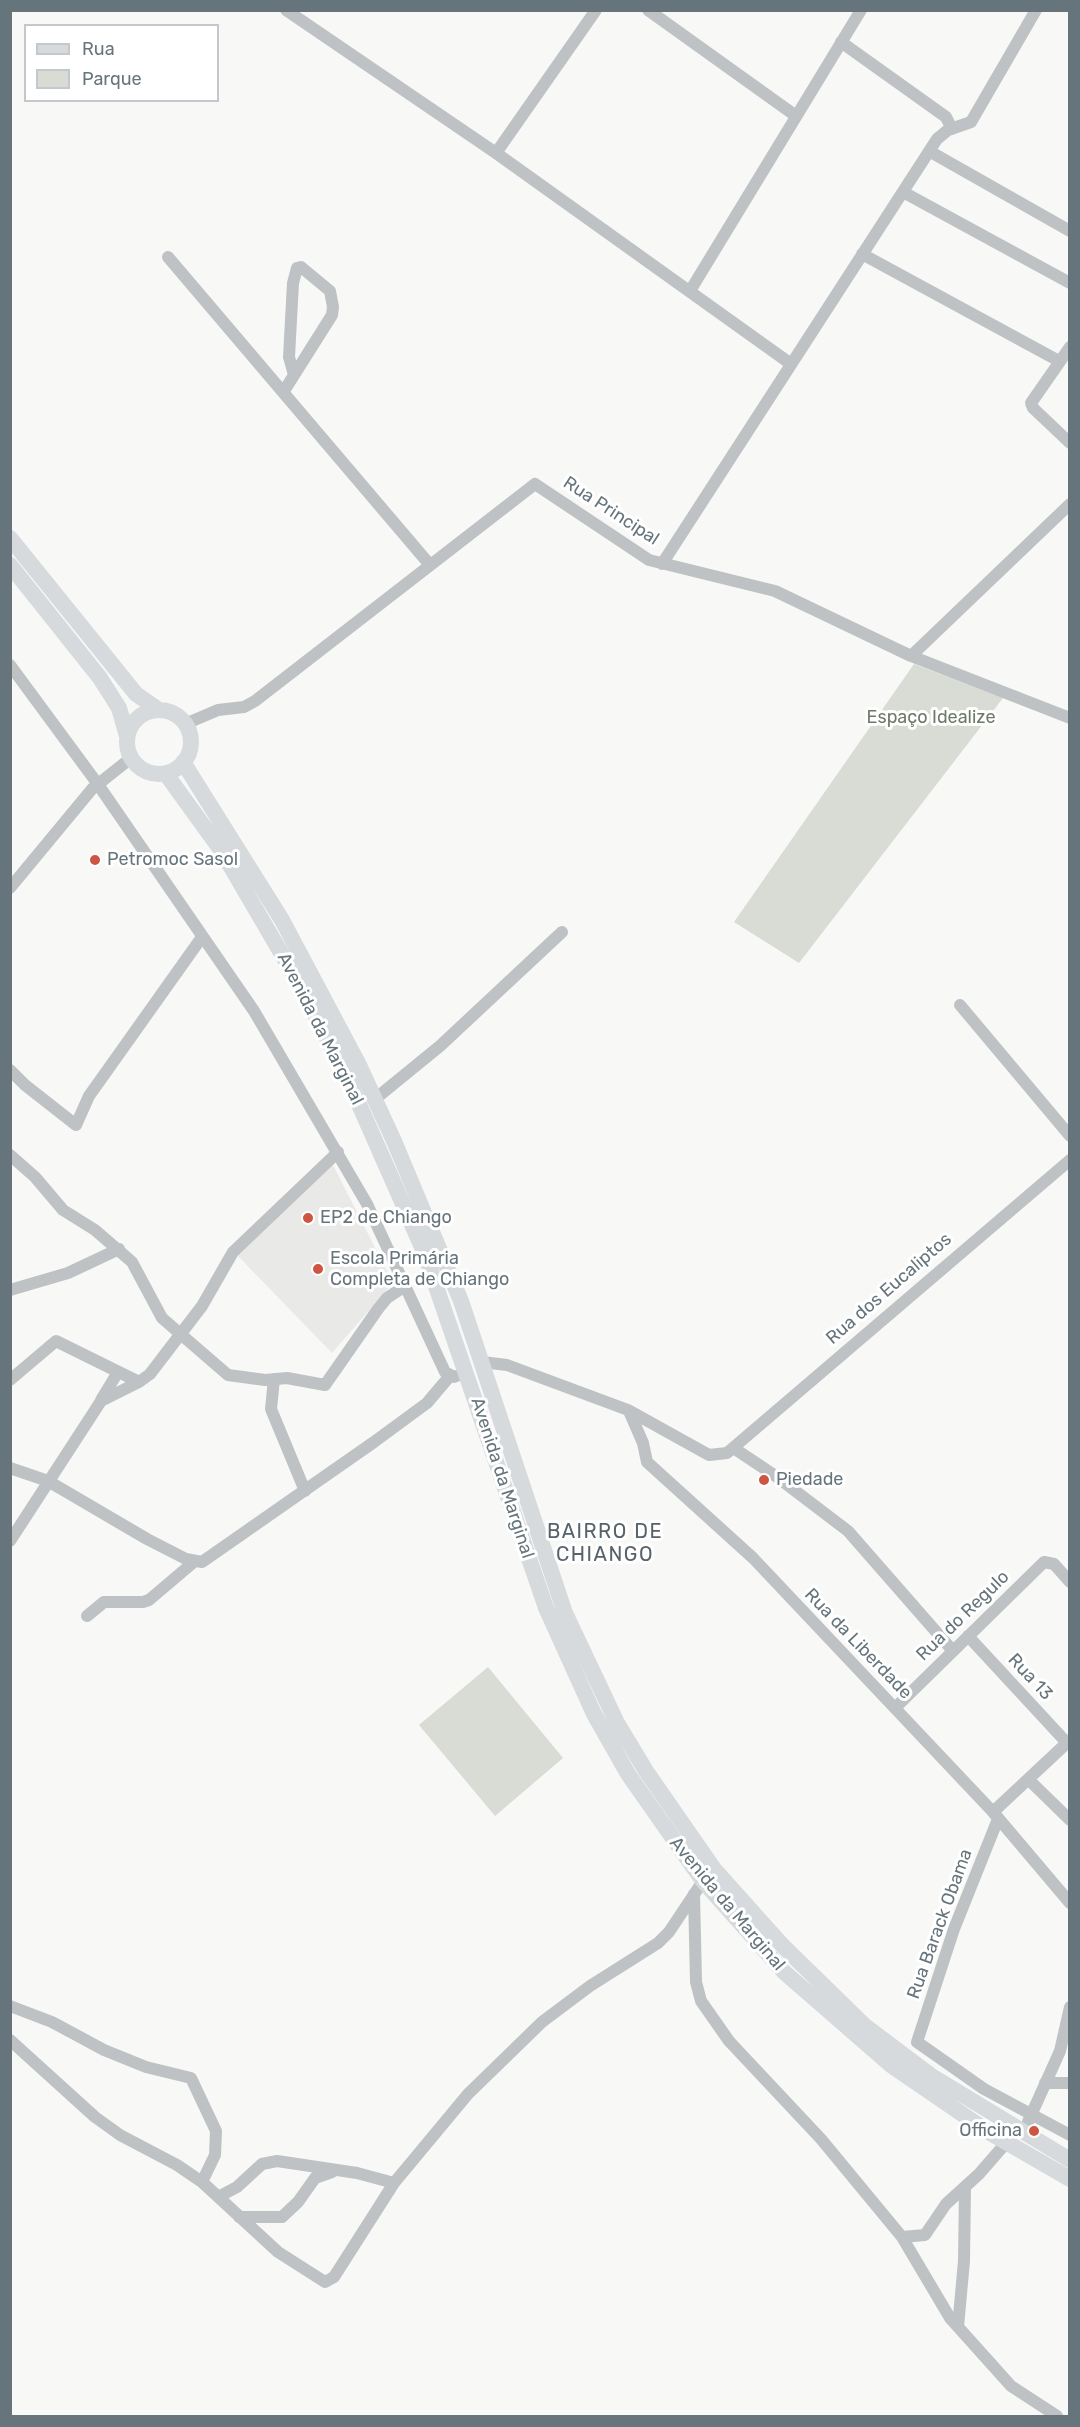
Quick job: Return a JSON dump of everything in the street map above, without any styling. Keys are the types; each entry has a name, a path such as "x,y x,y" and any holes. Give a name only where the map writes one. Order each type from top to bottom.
{"main road":[{"path":"10,538 136,694 159,710 178,717 185,724 190,739 188,755 183,762 166,774 146,772 130,758 119,708 100,678 10,565"},
{"path":"127,736 138,718 159,710"},
{"name":"Avenida da Marginal","path":"183,762 282,920 375,1099 440,1246 482,1362 521,1486 565,1613 617,1723 682,1826 714,1869 783,1946 865,2026 930,2075 1023,2134 1070,2160"},
{"name":"Avenida da Marginal","path":"166,774 221,850 297,980 347,1077 421,1244 467,1372 546,1608 594,1714 628,1774 699,1887 784,1972 845,2028 892,2066 1006,2142 1070,2179"}],"street":[{"path":"286,10 496,153 791,364"},
{"path":"496,153 596,10"},
{"path":"648,10 796,116"},
{"path":"690,291 861,10"},
{"path":"662,564 929,151 942,134 971,122 978,113 1036,10"},
{"path":"841,42 946,117 952,129"},
{"path":"929,151 1070,231"},
{"path":"903,192 1070,283"},
{"path":"862,254 1059,361"},
{"path":"168,257 284,391 339,461 430,565"},
{"path":"284,391 332,315 330,291 301,267 297,268 294,283 289,357 294,375"},
{"path":"1070,347 1032,400 1031,406 1070,443"},
{"name":"Rua Principal","path":"185,724 218,711 244,707 255,701 535,484 637,553 662,564 775,591 911,656 1070,718"},
{"path":"911,656 1070,504"},
{"path":"10,665 97,783 254,1011 367,1204 449,1377"},
{"path":"10,888 97,783 130,758"},
{"path":"375,1099 440,1046 562,932"},
{"path":"10,1070 25,1085 76,1125 89,1096 202,937"},
{"path":"960,1005 1070,1136"},
{"path":"101,1401 139,1382 162,1361 202,1306 233,1252 338,1152"},
{"path":"10,1155 35,1177 63,1210 119,1249 132,1262 162,1318 223,1372 325,1384 378,1309 387,1298 405,1286"},
{"name":"Rua dos Eucaliptos","path":"735,1449 817,1375 1070,1160"},
{"path":"10,1290 78,1269 119,1249"},
{"path":"10,1380 56,1341 139,1382"},
{"path":"482,1362 507,1365 628,1410 709,1455 717,1456 735,1449 770,1472 848,1531 953,1651"},
{"path":"10,1541 118,1372"},
{"path":"87,1617 104,1602 149,1600 195,1561 208,1559 427,1402 449,1377 467,1372"},
{"path":"274,1379 271,1409 305,1491"},
{"name":"Rua da Liberdade","path":"628,1410 643,1443 647,1462 753,1558 900,1704 1070,1903"},
{"path":"10,1468 48,1481 147,1539 195,1561"},
{"name":"Rua do Regulo","path":"900,1704 1044,1562 1049,1562 1069,1582"},
{"name":"Rua 13","path":"968,1635 1068,1742"},
{"name":"Rua Barack Obama","path":"1031,2115 947,2065 917,2042 954,1929 995,1816 1068,1742"},
{"path":"1029,1780 1070,1820"},
{"path":"10,2040 95,2117 120,2135 202,2182 278,2252 325,2282 334,2277 394,2182 468,2094 542,2022 590,1986 658,1943 669,1932 699,1887"},
{"path":"699,1887 696,1982 701,2001 729,2041 821,2139 902,2237 958,2326 1011,2386 1057,2416"},
{"path":"10,2006 52,2022 104,2050 146,2067 191,2078 216,2130 215,2155 202,2182"},
{"path":"1023,2134 1060,2050 1070,2007"},
{"path":"1045,2083 1070,2083"},
{"path":"1031,2115 1070,2135"},
{"path":"902,2237 925,2235 946,2204 965,2188 1006,2142"},
{"path":"218,2197 237,2187 267,2162 288,2162 394,2182"},
{"path":"239,2217 282,2217 298,2202 315,2178 339,2171"},
{"path":"958,2326 964,2261 965,2188"}],"shaded area":[{"name":"Escola Primária Completa de Chiango","path":"332,1163 393,1283 332,1353 236,1254"}],"green space":[{"name":"Espaço Idealize","path":"914,664 1003,698 799,963 734,922"},
{"path":"488,1667 563,1758 495,1816 419,1725"}],"place":[{"name":"Petromoc Sasol","path":"95,860"},
{"name":"EP2 de Chiango","path":"308,1218"},
{"name":"Escola Primária Completa de Chiango","path":"318,1269"},
{"name":"Piedade","path":"764,1480"},
{"name":"Officina","path":"1034,2131"}],"district":[{"name":"BAIRRO DE CHIANGO","path":"605,1544"}]}
